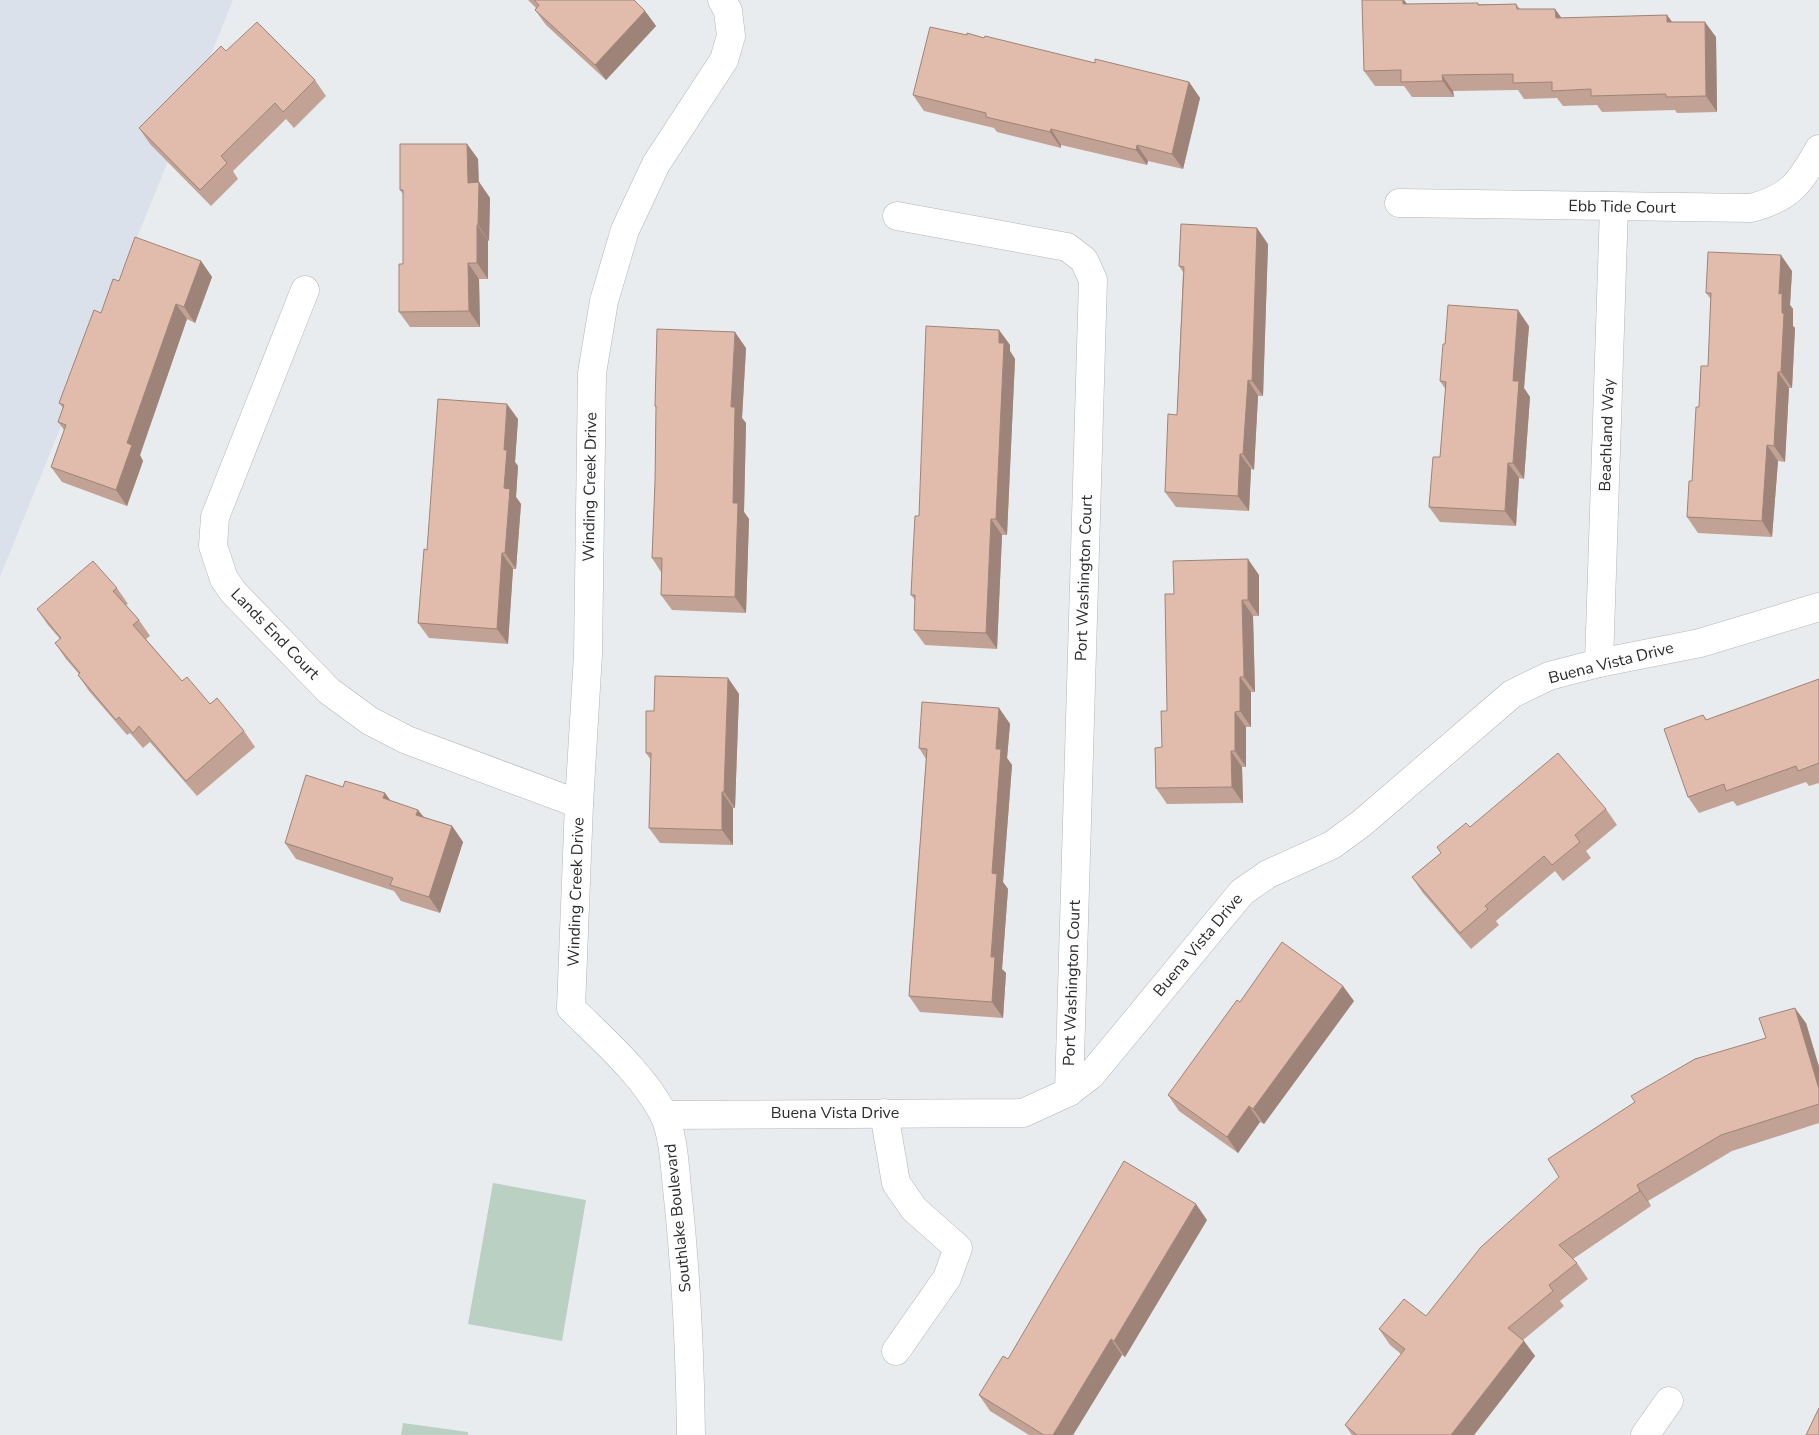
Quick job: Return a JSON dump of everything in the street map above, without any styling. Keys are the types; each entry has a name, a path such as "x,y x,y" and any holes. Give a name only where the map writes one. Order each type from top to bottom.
{"street":[{"name":"Winding Creek Drive","path":"571,1008 579,804 588,654 592,373 604,301 625,230 656,164 724,60 731,36 728,11 722,0"},
{"name":"Ebb Tide Court","path":"1399,203 1751,208 1772,203 1789,192 1806,171 1819,149"},
{"name":"Beachland Way","path":"1600,663 1614,207"},
{"name":"Port Washington Court","path":"897,216 1067,247 1084,260 1093,280 1069,1092"},
{"name":"Lands End Court","path":"305,290 214,517 213,546 224,579 234,593 329,691 370,721 407,740 579,804"},
{"name":"Buena Vista Drive","path":"664,1115 1023,1112 1069,1092 1091,1074 1242,892 1268,874 1332,845 1362,823 1512,694 1549,676 1700,642 1819,606"},
{"name":"Southlake Boulevard","path":"571,1008 624,1061 648,1090 664,1115 673,1148 679,1204 690,1350 691,1435"},
{"path":"884,1113 896,1183 914,1209 958,1248 947,1278 896,1351"},
{"path":"1645,1435 1668,1401"}],"shaded area":[{"path":"0,0 233,0 0,577"}],"green space":[{"path":"493,1183 586,1200 562,1341 468,1324"},
{"path":"403,1423 468,1432 468,1435 401,1435"}],"building":[{"path":"534,0 634,0 645,11 595,65 535,10 539,5"},
{"path":"1362,0 1403,0 1403,4 1516,4 1517,9 1555,9 1556,18 1667,15 1667,22 1705,22 1706,96 1666,97 1666,94 1591,96 1591,89 1552,91 1552,82 1513,83 1513,74 1442,75 1443,81 1401,82 1401,70 1364,71"},
{"path":"257,22 315,80 283,112 275,103 221,156 227,163 200,190 139,128 221,46 226,51"},
{"path":"930,27 967,35 967,33 984,38 985,36 1095,63 1095,59 1189,82 1172,154 1137,145 1136,150 1051,129 1050,132 986,117 986,113 913,95"},
{"path":"400,144 467,144 468,183 479,182 477,263 468,263 469,311 399,312 399,264 403,264 403,190 400,190"},
{"path":"1181,224 1257,228 1252,381 1248,380 1243,454 1240,454 1238,496 1165,492 1168,414 1177,415 1184,267 1179,266"},
{"path":"135,237 201,261 184,307 176,304 127,443 132,445 116,490 51,467 66,425 58,422 64,405 59,403 94,310 101,313 113,279 119,281"},
{"path":"1708,252 1781,255 1779,294 1782,293 1782,313 1784,313 1781,372 1778,372 1774,446 1767,445 1762,521 1687,517 1689,481 1692,481 1696,407 1699,407 1701,366 1708,366 1711,293 1706,293"},
{"path":"1448,305 1518,310 1513,381 1519,381 1513,463 1508,463 1505,511 1429,507 1433,457 1440,457 1446,382 1440,381"},
{"path":"926,326 999,330 999,343 1004,343 996,519 991,519 986,633 914,630 915,595 911,595 915,516 919,516"},
{"path":"657,329 735,332 731,407 735,407 733,503 738,503 735,597 661,595 662,558 652,558"},
{"path":"438,399 507,404 504,450 507,450 504,488 510,489 505,553 502,553 497,629 418,623 424,549 427,550"},
{"path":"1248,559 1248,600 1242,600 1244,677 1240,677 1240,711 1235,712 1235,751 1231,751 1232,787 1156,788 1155,748 1162,747 1161,711 1167,711 1165,594 1174,594 1173,561"},
{"path":"93,561 117,588 113,591 139,620 133,625 182,681 187,677 210,704 217,698 244,731 186,781 139,726 133,733 119,717 116,720 78,675 80,673 55,643 61,638 37,609"},
{"path":"655,676 728,678 722,830 649,828 651,753 646,753 646,711 654,711"},
{"path":"1819,679 1819,763 1798,771 1796,766 1726,791 1724,784 1688,797 1664,729 1703,715 1706,720"},
{"path":"922,702 999,708 996,749 1001,749 992,873 997,874 991,957 995,957 992,1002 909,996 927,749 919,748"},
{"path":"1558,753 1606,809 1575,835 1580,842 1552,865 1544,856 1485,906 1488,909 1460,933 1412,877 1441,853 1437,847 1466,823 1470,827"},
{"path":"306,775 343,787 345,781 385,793 383,798 418,810 416,815 452,826 429,897 390,885 393,878 285,843"},
{"path":"1282,942 1343,986 1253,1109 1249,1106 1227,1137 1168,1095 1237,1000 1240,1002"},
{"path":"1795,1008 1819,1089 1819,1104 1721,1135 1637,1185 1640,1191 1559,1245 1577,1263 1549,1285 1553,1291 1508,1328 1524,1341 1451,1435 1357,1435 1345,1425 1405,1349 1379,1329 1404,1299 1426,1316 1481,1247 1559,1177 1548,1159 1635,1102 1631,1096 1695,1059 1766,1038 1759,1018"},
{"path":"1124,1161 1196,1204 1114,1341 1111,1339 1053,1435 1044,1435 979,1395 1003,1356 1008,1359"},
{"path":"1819,1408 1819,1435 1806,1435"}]}
